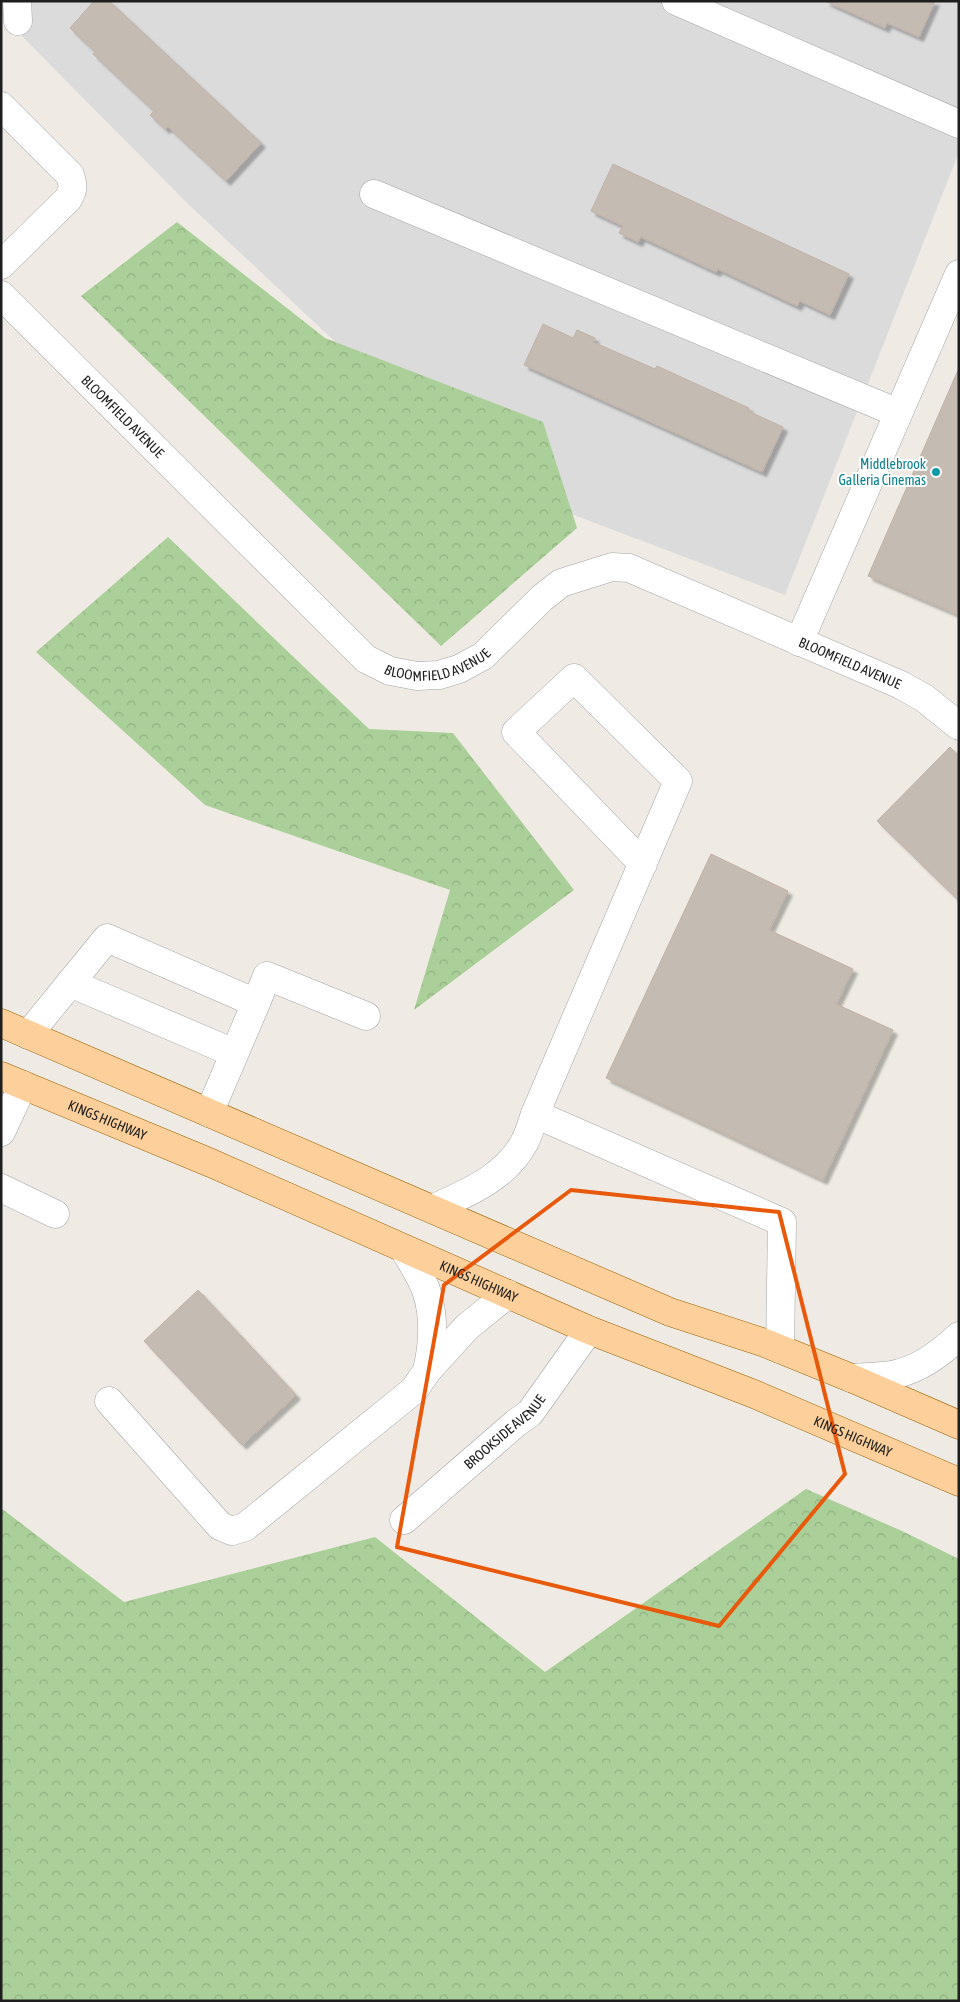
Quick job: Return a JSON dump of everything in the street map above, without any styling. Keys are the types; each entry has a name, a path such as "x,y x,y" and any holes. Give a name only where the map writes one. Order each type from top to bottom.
{"main road":[{"path":"1,1023 670,1312 780,1349 959,1425"},
{"name":"KINGS HIGHWAY","path":"12,1080 211,1164 589,1330 754,1394 959,1482"}],"street":[{"path":"676,1 959,124"},
{"path":"1,106 70,175 73,184 72,192 68,199 1,265"},
{"path":"374,194 898,413"},
{"path":"799,642 959,274"},
{"name":"BLOOMFIELD AVENUE","path":"1,295 366,659 390,671 417,676 439,675 459,669 483,656 542,598 561,583 612,567 629,568 901,685 931,703 959,726"},
{"path":"432,1209 482,1186 508,1166 525,1143 536,1114 643,864 678,781 574,678 516,732 643,864"},
{"path":"28,1035 107,938 256,1003"},
{"path":"209,1113 267,976 366,1016"},
{"path":"70,983 234,1053"},
{"path":"1,1132 12,1080"},
{"path":"536,1114 782,1222 780,1349"},
{"path":"1,1188 55,1214"},
{"path":"404,1249 426,1290 432,1320 432,1351 427,1371"},
{"path":"109,1401 220,1526 232,1531 245,1527 414,1390 427,1371 467,1327 508,1294"},
{"name":"BROOKSIDE AVENUE","path":"404,1520 516,1423 530,1414 589,1330"},
{"path":"852,1378 891,1375 908,1370 941,1353 959,1336"}],"highlighted area":[{"path":"571,1190 779,1212 845,1474 719,1626 397,1547 444,1285"}],"shaded area":[{"path":"1,1 959,1 959,152 785,595 484,481 187,203 1,15"}],"green space":[{"path":"177,222 325,338 543,422 577,528 441,646 81,296"},
{"path":"168,537 369,729 453,733 574,890 414,1010 450,890 205,805 36,652"},
{"path":"806,1489 902,1531 959,1559 959,2001 1,2001 1,1508 124,1602 375,1537 545,1672"}],"building":[{"path":"94,1 109,1 261,143 226,181 168,127 165,129 150,115 154,111 93,54 95,52 70,28"},
{"path":"825,1 935,1 919,37 887,23 885,28"},
{"path":"613,164 849,274 830,315 800,301 797,306 718,269 716,272 641,237 638,242 619,233 623,226 591,211"},
{"path":"543,324 573,338 577,330 595,338 593,342 655,369 657,366 749,408 748,411 783,427 762,472 524,365"},
{"name":"Middlebrook Galleria Cinemas","path":"959,368 959,615 868,576"},
{"path":"950,747 959,756 959,901 877,821"},
{"path":"711,854 788,891 769,930 853,969 836,1004 893,1030 823,1180 606,1078"},
{"path":"198,1290 296,1395 242,1445 144,1341"}],"place":[{"name":"Middlebrook Galleria Cinemas","path":"936,472"}]}
